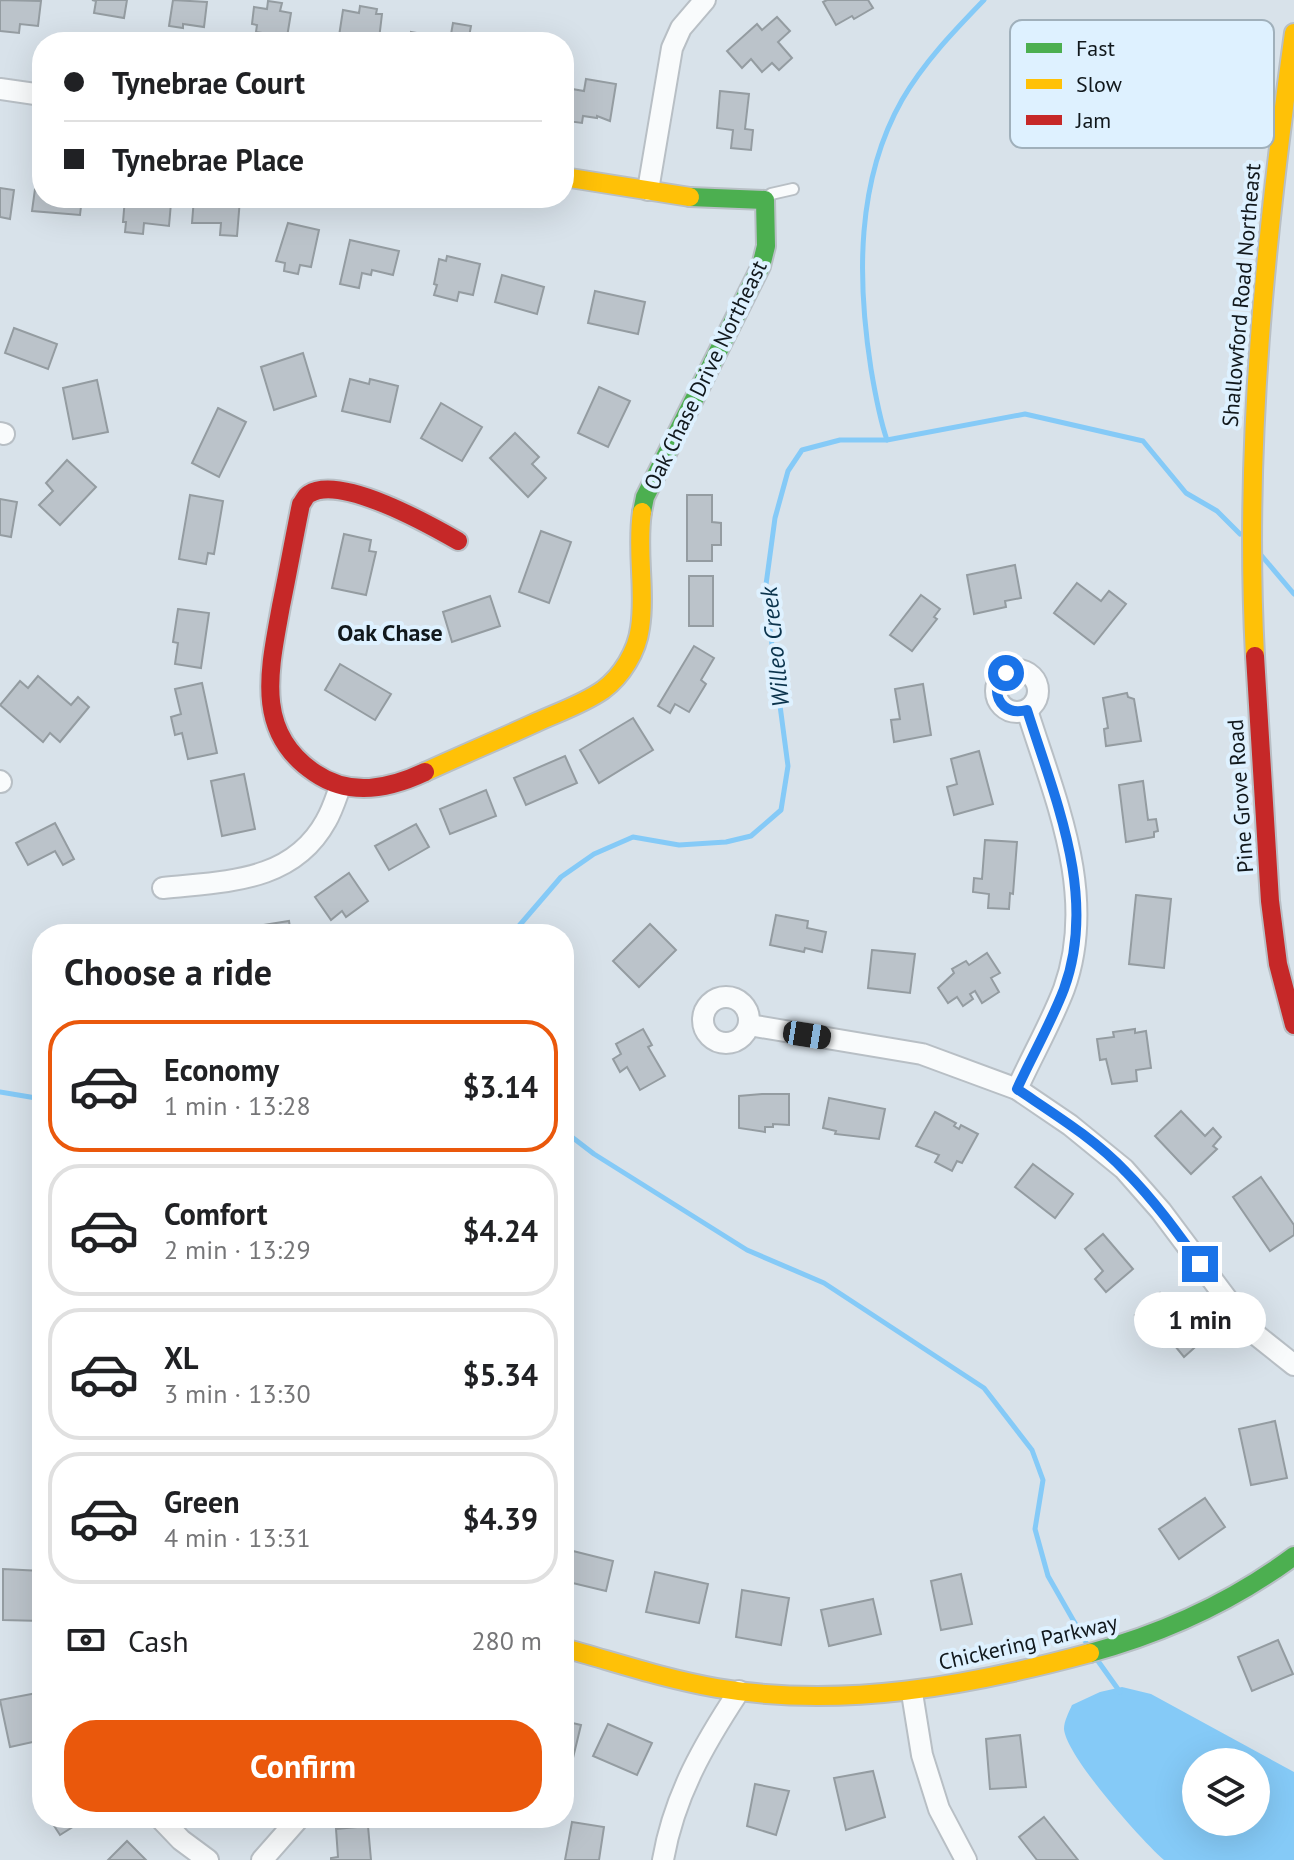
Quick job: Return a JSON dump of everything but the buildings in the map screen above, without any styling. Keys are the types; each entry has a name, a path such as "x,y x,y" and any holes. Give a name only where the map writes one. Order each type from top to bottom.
{"street":[{"path":"648,190 672,48 681,28 705,0"},
{"name":"Shallowford Road Northeast","path":"1251,561 1250,492 1256,358 1266,250 1294,33"},
{"path":"0,89 32,94"},
{"path":"574,179 722,201 765,200"},
{"name":"Oak Chase Drive Northeast","path":"458,541 401,508 305,486 269,671 270,708 275,728 295,758 308,770 340,787 362,789 410,779 577,704 604,689 622,671 640,631 642,608 638,538 645,497 761,266 766,246 765,200"},
{"name":"Pine Grove Road","path":"1251,561 1271,906 1282,980 1294,1025"},
{"path":"1017,1089 1064,989 1078,913 1069,844 1027,710"},
{"path":"163,888 246,878 274,870 293,860 313,841 326,821 340,787"},
{"path":"749,1025 922,1054 1017,1089 1070,1125 1124,1169 1161,1211 1250,1330 1294,1365"},
{"name":"Chickering Parkway","path":"574,1651 658,1675 739,1691 817,1696 912,1693 990,1680 1120,1646 1168,1630 1214,1609 1269,1576 1294,1556"},
{"path":"663,1860 682,1790 705,1741 739,1691"},
{"path":"912,1693 922,1755 939,1809 966,1860"},
{"path":"170,1828 208,1860"},
{"path":"262,1860 290,1828"}],"lane":[{"path":"765,200 771,194 793,189"}],"water":[{"path":"1122,1687 1151,1694 1250,1748 1182,1748 1182,1836 1270,1836 1270,1759 1294,1772 1294,1860 1164,1860 1106,1798 1077,1758 1064,1729 1072,1705 1100,1692"}],"waterway":[{"path":"887,440 879,414 863,300 868,197 887,131 902,100 930,60 984,0"},
{"name":"Willeo Creek","path":"521,924 561,877 594,854 633,837 679,845 726,842 751,836 781,810 788,766 765,592 775,518 788,471 802,450 840,440 887,440 1025,414 1143,441 1186,493 1217,511 1240,534"},
{"name":"Willeo Creek","path":"1261,555 1294,594"},
{"name":"Willeo Creek","path":"0,1092 32,1097"},
{"path":"574,1139 747,1250 824,1283 984,1388 1032,1450 1043,1480 1035,1529 1048,1576 1088,1646"},
{"path":"1098,1661 1120,1692"}],"traffic: fast":[{"path":"642,512 645,497 761,266 766,246 765,200 690,197"},
{"path":"1090,1653 1171,1626 1222,1602 1294,1556"}],"traffic: slow":[{"path":"1255,656 1252,578 1255,422 1266,266 1294,33"},
{"path":"574,179 690,197"},
{"path":"425,772 579,704 616,678 632,654 640,628 642,512"},
{"path":"574,1651 717,1688 811,1696 858,1695 952,1684 1090,1653"}],"traffic: jam":[{"path":"425,772 398,783 370,788 342,785 315,773 295,757 282,738 274,718 271,697 273,652 301,504 309,494 323,490 362,496 407,514 458,541"},
{"path":"1255,656 1270,901 1278,964 1294,1025"}],"district":[{"name":"Oak Chase","path":"390,633"}],"route":[{"path":"1006,673 997,684 998,698 1006,709 1027,710 1069,844 1078,913 1064,989 1017,1089 1070,1125 1124,1169 1161,1211 1200,1264"}]}
